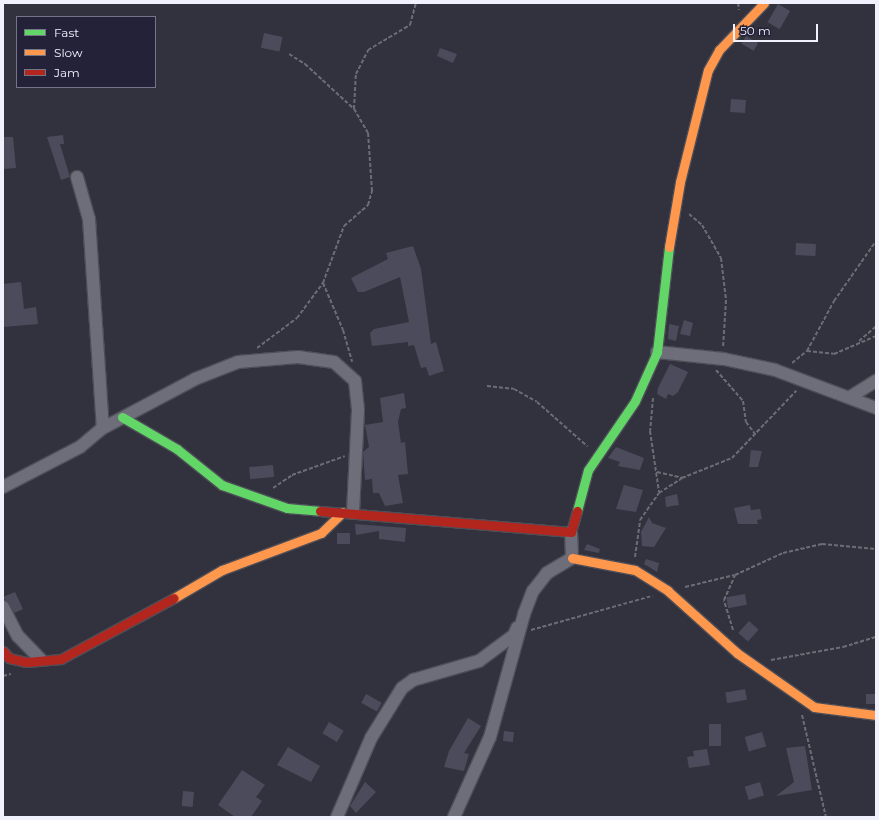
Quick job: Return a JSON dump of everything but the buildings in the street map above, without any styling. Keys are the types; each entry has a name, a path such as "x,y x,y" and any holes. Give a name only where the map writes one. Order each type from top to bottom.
{"street":[{"path":"572,558 571,532 588,470 635,401 648,375 657,352 660,302 686,151 708,70 719,50 764,3"},
{"path":"77,177 89,219 103,428"},
{"path":"657,352 724,359 780,372 876,408"},
{"path":"3,487 80,447 103,428 122,417 195,379 238,362 298,357 334,362 355,381 356,453 348,512 321,533 222,570 85,649 61,659 26,662 9,658 3,651"},
{"path":"850,397 876,381"},
{"path":"122,417 177,449 217,483 260,501 287,508 571,532"},
{"path":"454,817 490,737 518,633 533,591 547,573 572,558 635,570 668,591 737,653 798,698 814,707 876,715"},
{"path":"3,607 18,636 41,660"},
{"path":"337,817 371,738 402,688 413,680 479,661 514,635 524,614"}],"path":[{"path":"354,109 360,62 368,50 387,36 404,31 416,3"},
{"path":"238,362 297,318 323,283 344,226 368,205 372,191 368,133 354,109 305,64 289,54"},
{"path":"677,205 702,225 721,258 726,300 724,359"},
{"path":"780,372 807,351 834,301 876,241"},
{"path":"323,283 350,350 355,381"},
{"path":"807,351 834,354 858,341 876,326"},
{"path":"858,341 876,336"},
{"path":"705,357 743,401 746,422 755,434"},
{"path":"648,375 653,398 650,431 659,493"},
{"path":"635,570 640,520 659,493 682,478 713,469 732,458 788,396 808,382"},
{"path":"487,386 514,389 537,402 597,455"},
{"path":"260,501 292,475 356,453"},
{"path":"657,472 682,478"},
{"path":"518,633 668,591 735,575 782,553 822,544 876,549"},
{"path":"735,575 724,600 737,653"},
{"path":"752,664 843,647 876,636"},
{"path":"798,698 819,776 826,817"}],"traffic: fast":[{"path":"577,511 588,470 635,401 657,352 669,247"},
{"path":"122,417 177,449 222,485 287,508 320,511"}],"traffic: slow":[{"path":"669,247 680,182 708,70 719,50 764,3"},
{"path":"174,598 222,570 321,533 343,512"},
{"path":"572,558 635,570 668,591 737,653 814,707 876,715"}],"traffic: jam":[{"path":"320,511 571,532 577,511"},
{"path":"3,651 9,658 27,662 61,659 174,598"}]}
